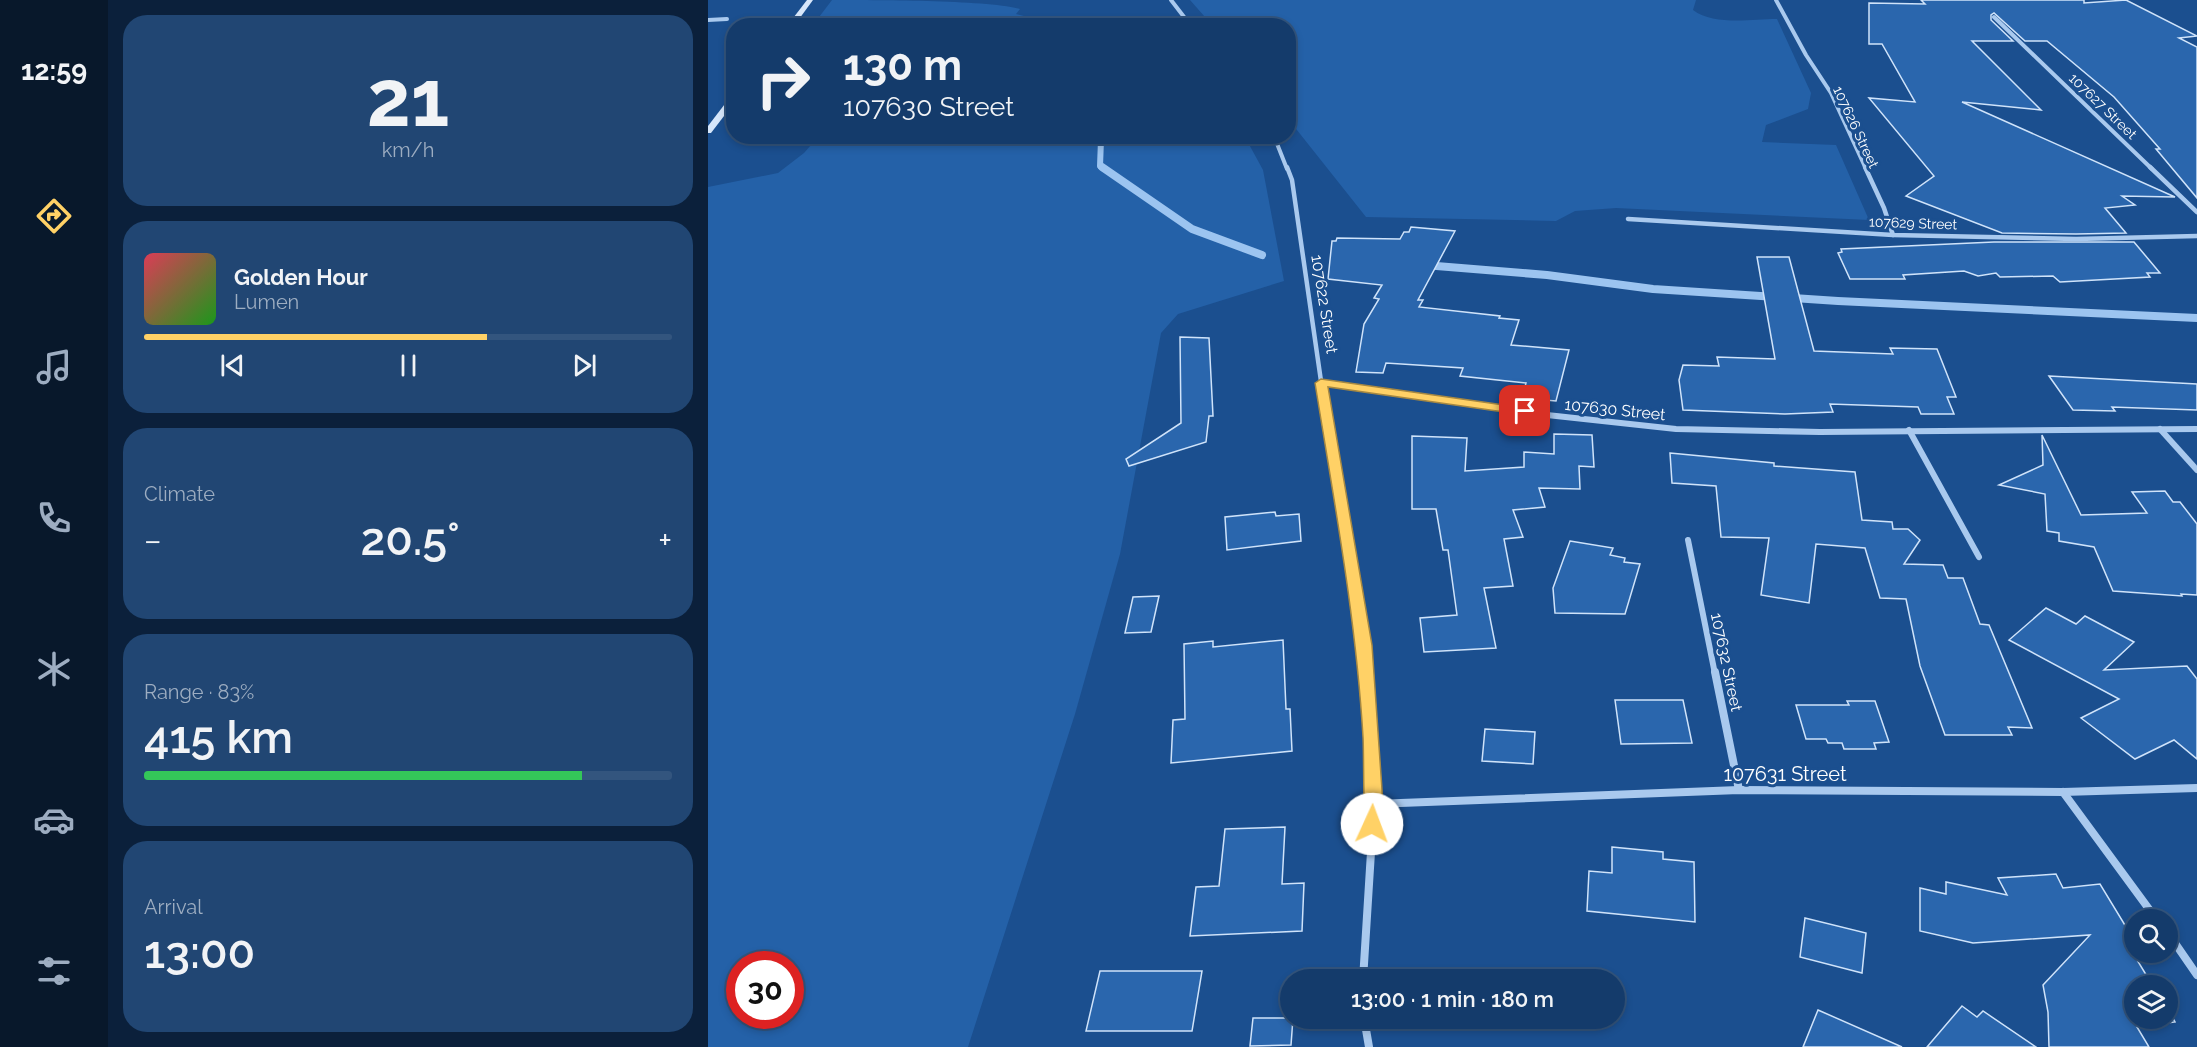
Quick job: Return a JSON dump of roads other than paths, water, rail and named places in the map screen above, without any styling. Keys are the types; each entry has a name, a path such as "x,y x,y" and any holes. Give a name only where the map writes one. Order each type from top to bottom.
{"main road":[{"path":"796,18 810,0"},
{"path":"708,131 726,108"}],"street":[{"path":"1171,0 1185,18"},
{"name":"107626 Street","path":"1776,0 1806,55 1831,93 1884,208 1893,235"},
{"name":"107627 Street","path":"1994,17 2197,212"},
{"path":"708,20 726,19"},
{"name":"107622 Street","path":"1277,144 1292,180 1321,383 1364,645 1374,804 1364,969"},
{"name":"107629 Street","path":"1628,219 1893,235 2076,239 2197,236"},
{"name":"107630 Street","path":"1321,383 1547,415 1665,428 1820,432 2197,429"},
{"path":"2160,429 2197,470"},
{"path":"1908,430 1979,557"},
{"name":"107632 Street","path":"1688,540 1739,790"},
{"name":"107631 Street","path":"1374,804 1739,790 2063,792 2197,788"},
{"path":"2063,792 2149,909"},
{"path":"2178,947 2197,975"},
{"path":"1366,1029 1369,1047"}],"waterway":[{"path":"1101,144 1100,166 1104,169"},
{"path":"1102,167 1192,229 1262,255"},
{"path":"1424,265 1547,275 1653,289 1838,301 2197,318"}]}
